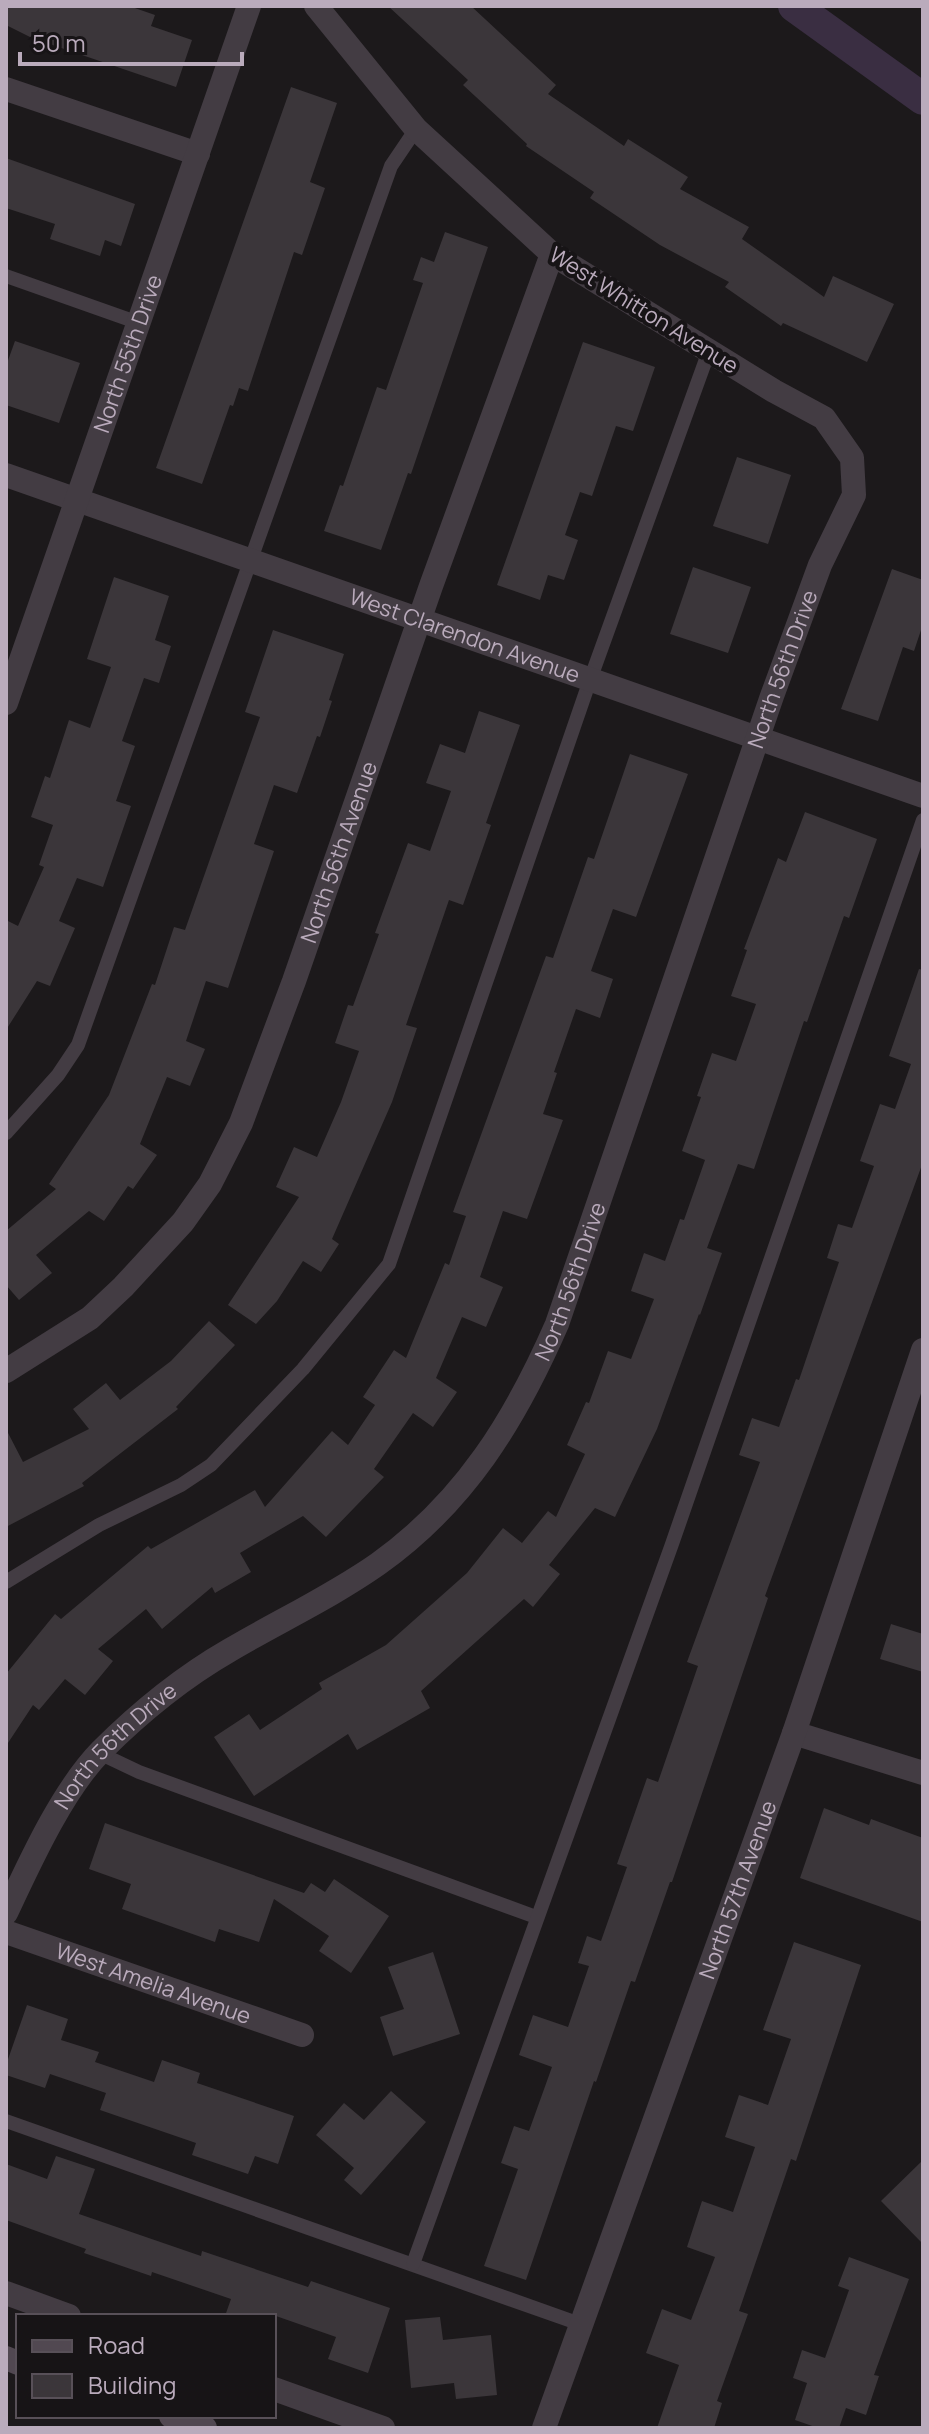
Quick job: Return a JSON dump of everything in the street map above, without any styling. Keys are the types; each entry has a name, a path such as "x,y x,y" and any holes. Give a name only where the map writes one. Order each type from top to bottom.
{"main road":[{"path":"177,2418 205,2428"}],"street":[{"name":"North 55th Drive","path":"6,703 11,673 77,500 249,6"},
{"name":"West Whitton Avenue","path":"316,6 416,129 552,254 824,418 852,458"},
{"path":"6,89 198,154"},
{"name":"North 56th Avenue","path":"6,1371 90,1318 183,1222 210,1184 241,1123 552,254"},
{"name":"North 56th Drive","path":"6,1913 36,1852 71,1792 99,1753 152,1703 188,1677 377,1565 424,1528 469,1481 532,1382 557,1324 757,739 820,565 854,495 852,458"},
{"name":"West Clarendon Avenue","path":"6,475 923,796"},
{"name":"North 57th Avenue","path":"544,2428 794,1733 921,1365"},
{"path":"794,1733 923,1773"},
{"name":"West Amelia Avenue","path":"6,1932 302,2035"},
{"path":"6,2293 64,2314"},
{"path":"276,2390 383,2428"}],"lane":[{"path":"6,1133 58,1075 78,1045 391,166 416,129"},
{"path":"6,276 139,323"},
{"path":"6,1582 99,1525 181,1485 211,1465 303,1369 389,1264 590,680 709,351"},
{"path":"413,2264 672,1544 923,820"},
{"path":"99,1753 139,1772 536,1917"},
{"path":"6,2121 580,2324"}],"building":[{"path":"6,6 129,6 155,15 151,26 192,40 176,87 32,38 6,25"},
{"path":"388,6 471,6 556,85 548,94 624,146 628,139 688,177 680,189 749,227 742,239 824,297 833,276 894,304 867,362 783,323 781,326 725,287 729,282 660,245 590,198 594,192 526,146 463,85 468,80"},
{"path":"291,87 337,103 310,182 325,188 302,255 294,252 248,391 239,388 233,406 230,405 202,484 156,468"},
{"path":"6,158 135,204 121,246 105,240 100,256 50,239 55,224 6,208"},
{"path":"445,232 488,247 411,474 408,473 381,550 324,531 377,387 386,390 423,283 413,280 421,257 434,262"},
{"path":"15,341 80,363 59,423 6,405 6,366"},
{"path":"583,342 655,367 633,431 616,426 592,496 580,492 565,535 578,540 564,580 548,575 540,600 497,585"},
{"path":"737,457 791,475 768,544 713,526"},
{"path":"693,567 751,587 728,653 670,634"},
{"path":"892,569 923,580 923,624 914,651 903,647 878,721 841,709"},
{"path":"114,577 169,596 155,640 171,646 159,683 144,678 122,741 135,746 116,801 131,806 103,887 77,878 59,921 75,928 50,986 37,981 6,1030 6,920 18,926 44,867 39,865 53,825 31,817 45,776 50,778 69,720 90,728 111,667 87,659"},
{"path":"273,630 344,654 320,737 317,736 297,793 274,785 254,844 274,851 228,988 206,981 186,1041 205,1049 190,1086 167,1077 140,1144 157,1155 133,1189 128,1186 104,1221 89,1211 36,1255 52,1273 19,1300 6,1285 6,1231 56,1189 49,1184 109,1095 152,984 155,985 174,927 185,930 260,717 245,712"},
{"path":"479,711 520,725 486,823 491,825 463,905 449,900 406,1025 417,1028 392,1102 332,1239 339,1244 321,1272 303,1261 277,1301 256,1324 228,1305 299,1197 276,1187 294,1147 317,1157 341,1102 359,1051 335,1043 348,1005 353,1006 379,934 375,933 408,843 430,851 451,791 426,783 440,744 465,753"},
{"path":"630,754 688,774 636,917 613,909 591,971 613,979 600,1018 576,1009 543,1114 563,1120 527,1219 503,1211 480,1277 503,1287 486,1327 462,1317 436,1378 457,1392 433,1427 413,1413 374,1469 384,1477 326,1537 303,1516 240,1553 251,1572 215,1593 212,1587 162,1629 146,1609 98,1649 113,1661 85,1695 65,1679 39,1710 33,1705 6,1746 6,1674 55,1614 61,1619 148,1546 151,1549 255,1490 265,1507 332,1431 348,1445 375,1405 363,1397 394,1350 406,1358 445,1263 449,1265 466,1216 453,1212 546,956 553,958 588,857 594,859"},
{"path":"805,812 877,839 849,918 844,916 807,1022 804,1021 754,1169 738,1164 707,1248 722,1253 657,1429 615,1517 595,1508 549,1565 560,1574 533,1607 524,1599 421,1691 430,1708 357,1750 348,1734 254,1796 214,1737 249,1714 260,1730 322,1689 319,1683 386,1645 467,1573 503,1528 522,1543 548,1511 556,1517 585,1454 567,1445 586,1402 589,1403 608,1351 631,1359 654,1299 631,1291 644,1253 665,1261 680,1219 684,1220 705,1160 682,1151 701,1097 697,1096 712,1053 736,1061 756,1004 731,996 747,950 744,949 778,858 786,862"},
{"path":"919,969 923,970 923,1162 765,1596 768,1598 672,1882 594,2081 526,2280 484,2266 518,2169 501,2163 514,2126 529,2131 552,2067 519,2055 533,2015 568,2027 589,1966 578,1963 587,1936 601,1941 627,1867 617,1864 647,1778 658,1782 698,1666 687,1662 760,1462 739,1455 752,1418 779,1427 796,1379 799,1380 839,1262 827,1258 838,1224 852,1228 874,1166 860,1161 880,1104 895,1109 911,1064 889,1056"},
{"path":"209,1321 235,1345 176,1407 178,1409 82,1483 84,1486 6,1527 6,1429 23,1462 89,1429 73,1409 106,1383 120,1400 171,1361"},
{"path":"891,1624 923,1634 923,1672 880,1659"},
{"path":"824,1808 869,1825 871,1819 923,1838 923,1922 800,1878"},
{"path":"105,1823 304,1893 311,1883 325,1892 334,1879 389,1916 351,1973 319,1951 329,1936 274,1899 259,1942 219,1929 215,1942 122,1909 131,1884 89,1869"},
{"path":"794,1942 861,1965 796,2161 791,2159 739,2311 748,2314 717,2401 722,2403 714,2428 657,2428 679,2365 646,2353 662,2309 691,2320 715,2257 687,2247 702,2201 733,2212 755,2147 725,2137 739,2095 768,2105 791,2039 763,2030"},
{"path":"433,1952 460,2034 393,2056 380,2017 404,2009 388,1967"},
{"path":"27,2005 68,2019 61,2040 99,2052 95,2062 154,2082 162,2060 200,2073 197,2083 294,2116 278,2164 255,2156 248,2174 192,2155 196,2143 100,2110 106,2093 50,2074 45,2088 6,2075 6,2065"},
{"path":"391,2091 426,2122 361,2195 344,2180 354,2168 316,2135 344,2103 364,2120"},
{"path":"56,2156 95,2169 79,2214 201,2256 202,2251 308,2287 311,2281 390,2308 368,2373 328,2359 336,2337 276,2314 226,2314 231,2299 84,2253 86,2249 6,2220 6,2164 47,2179"},
{"path":"923,2160 923,2244 881,2201"},
{"path":"849,2257 909,2279 874,2375 879,2376 866,2415 846,2408 839,2428 818,2428 795,2420 807,2383 793,2378 802,2350 825,2358 849,2290 838,2286"},
{"path":"440,2317 443,2340 491,2335 497,2395 456,2399 454,2383 411,2388 405,2320"}],"waterway":[{"path":"794,6 923,99"}]}
